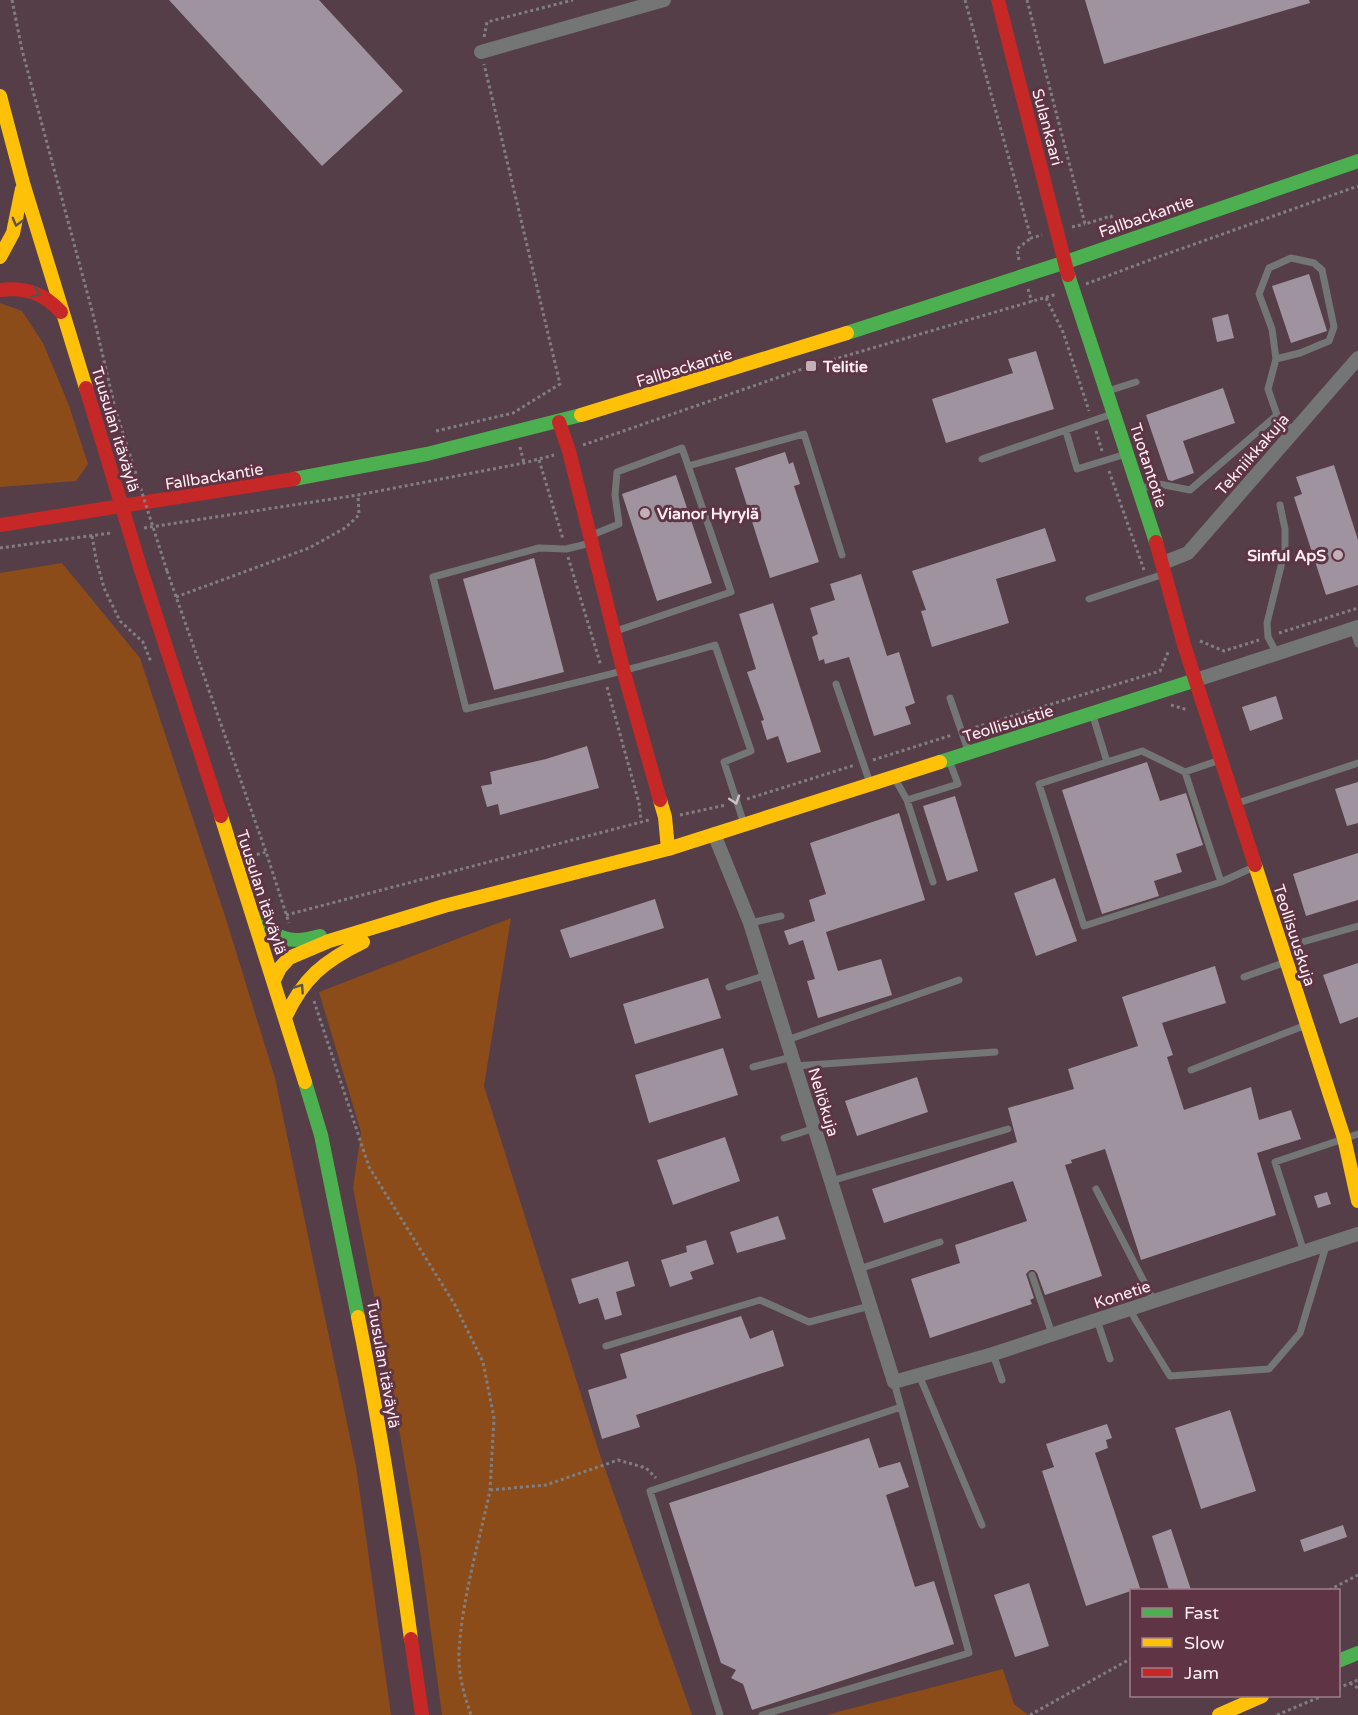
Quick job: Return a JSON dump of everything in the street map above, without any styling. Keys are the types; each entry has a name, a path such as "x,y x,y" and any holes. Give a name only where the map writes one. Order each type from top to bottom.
{"street":[{"path":"481,52 664,0"},
{"name":"Sulankaari","path":"998,0 1066,262"},
{"name":"Tuusulan itäväylä","path":"0,96 23,183 141,570 274,980 321,1135 370,1376 395,1527 422,1715"},
{"name":"Fallbackantie","path":"0,525 316,476 427,454 559,422 754,363 1066,262 1358,161"},
{"path":"0,257 13,235 19,214 23,183"},
{"name":"Tuotantotie","path":"1066,262 1072,290 1108,391 1165,568 1184,645 1196,680"},
{"path":"0,290 24,289 40,294 52,301 64,316"},
{"name":"Tekniikkakuja","path":"1165,568 1188,553 1358,358"},
{"path":"559,422 569,451 622,669 664,818 668,849"},
{"name":"Teollisuustie","path":"471,898 668,849 1356,628"},
{"name":"Teollisuuskuja","path":"1196,680 1344,1138 1358,1201"},
{"name":"Neliökuja","path":"714,834 750,923 894,1382"},
{"path":"251,912 266,929 277,937 294,940 309,939 432,903 471,898"},
{"path":"274,980 277,971 289,958 311,948 435,907 471,898"},
{"path":"285,1018 292,1001 307,978 323,964 342,952 471,898"},
{"name":"Konetie","path":"894,1382 993,1354 1358,1234"},
{"path":"1340,1660 1358,1653"},
{"path":"1219,1715 1258,1697"}],"lane":[{"path":"1276,358 1300,354 1329,341 1334,327 1322,270 1314,263 1291,258 1269,268 1259,294 1272,329 1276,358 1268,389 1277,415 1293,431"},
{"path":"1108,391 1136,382"},
{"path":"982,459 1115,413"},
{"path":"1139,488 1159,484 1190,490 1277,415"},
{"path":"1066,431 1077,469 1128,453"},
{"path":"688,466 804,434 842,555"},
{"path":"613,632 730,592 682,448 617,472 615,495 619,524 566,549 539,548 433,577 466,709 654,663 715,645 751,751 724,762 735,802 744,824"},
{"path":"1276,654 1268,637 1268,623 1285,550 1285,529 1280,505"},
{"path":"1089,599 1147,580 1165,568"},
{"path":"1356,628 1358,644"},
{"path":"836,684 870,783"},
{"path":"950,698 969,753"},
{"path":"1092,714 1107,762"},
{"path":"1220,760 1185,772 1142,751 1040,784 1084,926 1221,882 1256,867"},
{"path":"907,800 958,784 949,760"},
{"path":"1235,804 1358,763"},
{"path":"1185,772 1221,882"},
{"path":"894,777 907,800 933,882"},
{"path":"750,923 781,916"},
{"path":"1282,948 1358,926"},
{"path":"1244,977 1286,962"},
{"path":"729,987 767,975"},
{"path":"787,1040 959,980"},
{"path":"1191,1070 1306,1025"},
{"path":"753,1067 794,1061 995,1052"},
{"path":"784,1138 814,1128"},
{"path":"831,1180 1008,1129"},
{"path":"1304,1252 1275,1162 1358,1134"},
{"path":"1096,1189 1155,1301"},
{"path":"859,1269 940,1242"},
{"path":"1130,1309 1170,1376 1269,1369 1300,1333 1326,1245"},
{"path":"1032,1275 1052,1334"},
{"path":"606,1346 760,1300 809,1322 870,1306"},
{"path":"1097,1320 1110,1359"},
{"path":"993,1354 1002,1380"},
{"path":"919,1375 982,1525"},
{"path":"762,1715 969,1653 894,1382"},
{"path":"720,1715 650,1491 901,1407"}],"path":[{"path":"12,0 22,50 94,318 115,408 167,571 289,923"},
{"path":"436,431 513,413 560,384 481,52 487,22 573,0"},
{"path":"965,0 1031,238 1111,216 1128,268"},
{"path":"1027,0 1085,224"},
{"path":"1046,298 1064,332 1147,580"},
{"path":"539,459 603,675 639,803 641,821"},
{"path":"176,597 309,548 345,528 359,515 358,495"},
{"path":"92,536 104,588 120,621 144,642 151,662"},
{"path":"285,915 641,821 735,802 1160,671 1169,649 1202,640 1224,651 1358,608"},
{"path":"251,856 266,852"},
{"path":"312,992 369,1167 415,1245 455,1305 483,1362 494,1418 490,1490 465,1605 459,1654 462,1688 471,1715"},
{"path":"490,1490 546,1485 618,1461 646,1468 664,1487"},
{"path":"1331,1589 1358,1575"},
{"path":"1030,1715 1130,1659"},
{"path":"1340,1687 1358,1680"},
{"path":"1350,1683 1358,1688"},
{"path":"1277,1715 1318,1697"}],"shaded area":[{"path":"0,303 22,311 43,343 68,403 88,464 76,481 0,487"},
{"path":"62,563 140,658 225,916 275,1078 356,1466 391,1715 0,1715 0,573"},
{"path":"511,918 484,1086 598,1449 692,1715 442,1715 421,1557 392,1388 353,1188 361,1132 319,992"},
{"path":"1003,1669 1014,1704 1028,1715 826,1715"}],"building":[{"path":"169,0 319,0 403,91 322,166"},
{"path":"1085,0 1309,0 1310,3 1104,64"},
{"path":"1309,274 1327,331 1291,343 1272,286"},
{"path":"1228,314 1234,338 1217,342 1212,318"},
{"path":"1036,351 1054,409 946,443 932,399 1013,373 1008,359"},
{"path":"1223,388 1235,423 1183,441 1194,473 1172,481 1168,480 1146,415"},
{"path":"785,452 789,464 793,462 800,484 794,486 819,562 770,578 735,468"},
{"path":"1334,465 1358,540 1358,585 1326,595 1294,497 1302,494 1296,477"},
{"path":"676,475 712,583 657,601 622,494"},
{"path":"1045,528 1056,561 996,579 1009,623 932,647 921,611 926,610 912,571"},
{"path":"534,558 564,672 494,690 463,579"},
{"path":"861,574 887,656 899,652 915,703 905,707 911,724 874,736 849,657 825,664 824,659 819,661 812,637 818,634 810,608 835,600 830,584"},
{"path":"773,603 821,752 787,763 778,736 767,740 761,721 764,720 747,672 756,669 739,614"},
{"path":"1276,696 1283,719 1250,731 1242,707"},
{"path":"587,746 599,788 500,815 498,804 487,807 481,786 492,784 490,772 546,759"},
{"path":"1147,762 1160,801 1186,793 1203,845 1176,854 1182,872 1154,881 1159,896 1102,914 1062,790"},
{"path":"1358,782 1358,823 1347,826 1335,789"},
{"path":"955,796 978,871 947,881 923,806"},
{"path":"899,813 925,900 826,932 838,971 881,959 892,995 818,1018 807,981 815,979 803,940 789,945 784,931 815,921 809,900 826,894 810,843"},
{"path":"1358,853 1358,900 1306,916 1293,874"},
{"path":"1055,878 1077,941 1036,956 1014,893"},
{"path":"655,899 664,928 570,958 560,930"},
{"path":"1358,963 1358,1017 1340,1024 1323,975"},
{"path":"1215,966 1226,1003 1162,1023 1173,1055 1167,1057 1184,1110 1251,1087 1259,1120 1291,1110 1301,1139 1257,1153 1276,1215 1141,1260 1105,1149 1071,1160 1072,1163 1065,1165 1102,1276 1045,1295 1037,1273 1030,1270 1026,1274 1034,1298 1030,1300 1032,1304 930,1338 911,1279 960,1263 955,1245 1027,1221 1013,1181 884,1223 872,1189 1017,1142 1008,1108 1074,1089 1068,1069 1138,1046 1122,997"},
{"path":"708,978 721,1018 635,1044 623,1004"},
{"path":"723,1048 738,1095 649,1123 635,1075"},
{"path":"917,1077 928,1112 857,1136 845,1101"},
{"path":"725,1137 740,1181 673,1205 657,1160"},
{"path":"1327,1192 1331,1204 1318,1208 1314,1196"},
{"path":"778,1216 786,1239 737,1253 730,1232"},
{"path":"706,1240 714,1264 690,1272 693,1279 670,1287 661,1260 687,1252 686,1246"},
{"path":"628,1261 635,1286 616,1292 622,1315 605,1320 598,1298 579,1304 571,1279"},
{"path":"741,1316 750,1339 773,1330 784,1366 636,1415 640,1427 602,1439 588,1390 627,1378 620,1354"},
{"path":"1230,1410 1256,1491 1201,1509 1175,1428"},
{"path":"1107,1424 1112,1438 1106,1440 1108,1448 1095,1453 1140,1588 1130,1589 1130,1591 1086,1606 1042,1471 1054,1467 1046,1444"},
{"path":"869,1438 879,1468 900,1462 909,1487 886,1495 915,1587 934,1581 954,1644 752,1710 743,1684 731,1678 736,1670 721,1663 669,1503"},
{"path":"1343,1525 1347,1537 1304,1552 1300,1540"},
{"path":"1171,1529 1191,1589 1169,1589 1152,1536"},
{"path":"1029,1583 1049,1646 1015,1657 994,1595"}],"traffic: fast":[{"path":"847,333 1066,262 1358,161"},
{"path":"1068,275 1156,542"},
{"path":"294,479 427,454 581,415"},
{"path":"940,762 1196,680"},
{"path":"255,916 270,930 284,938 300,940 320,936"},
{"path":"305,1082 321,1135 358,1317"},
{"path":"1340,1660 1358,1653"}],"traffic: slow":[{"path":"0,96 23,183 86,388"},
{"path":"0,257 13,233 22,189"},
{"path":"581,415 847,333"},
{"path":"660,800 665,817 668,849 940,762"},
{"path":"221,816 305,1082"},
{"path":"274,980 280,968 289,958 329,941 444,906 668,849"},
{"path":"1255,865 1344,1138 1358,1201"},
{"path":"285,1018 299,992 316,972 337,956 363,942"},
{"path":"358,1317 387,1478 411,1639"},
{"path":"1219,1715 1260,1697"}],"traffic: jam":[{"path":"998,0 1068,275"},
{"path":"0,290 34,293 48,300 61,312"},
{"path":"86,388 141,570"},
{"path":"559,422 569,451 623,669 660,800"},
{"path":"0,525 294,479"},
{"path":"1156,542 1184,645 1255,865"},
{"path":"141,570 221,816"},
{"path":"411,1639 422,1715"}],"place":[{"name":"Telitie","path":"811,366"},
{"name":"Vianor Hyrylä","path":"645,513"},
{"name":"Sinful ApS","path":"1338,555"}]}
